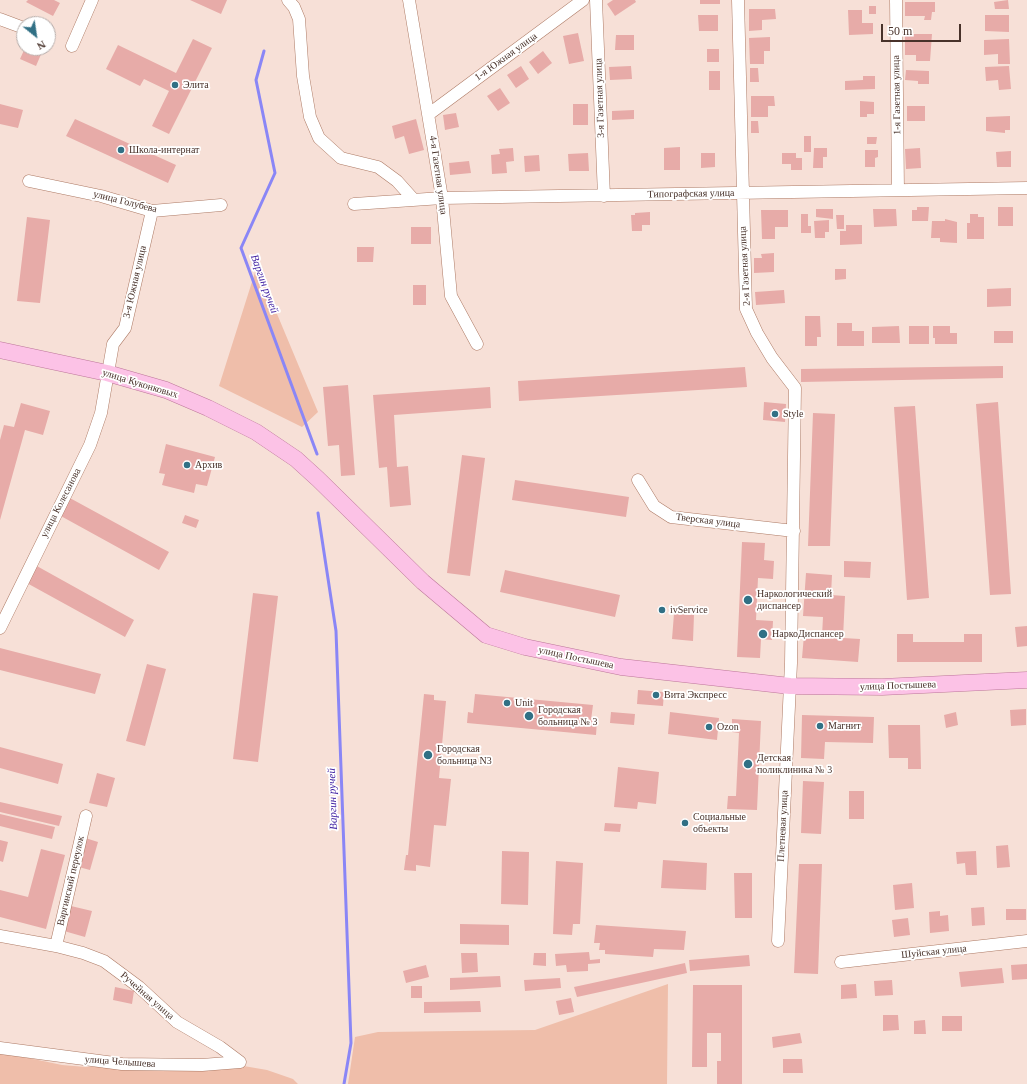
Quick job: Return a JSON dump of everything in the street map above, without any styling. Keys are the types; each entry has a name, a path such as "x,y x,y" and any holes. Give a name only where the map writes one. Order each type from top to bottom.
{"main road":[{"name":"улица Куконковых","path":"0,350 107,373 166,390 208,408"},
{"name":"улица Куконковых","path":"0,356 71,365"},
{"name":"улица Постышева","path":"208,408 256,432 296,459 318,478 423,582 486,635 525,647 621,667 790,686 882,687 1027,680"}],"street":[{"path":"72,46 92,0"},
{"path":"288,0 294,7 299,19 303,76 310,117 319,138 341,158 378,167 397,181 414,200"},
{"name":"4-я Газетная улица","path":"409,0 442,198 451,296 478,344"},
{"name":"1-я Южная улица","path":"429,114 583,0"},
{"name":"3-я Газетная улица","path":"596,0 604,196"},
{"name":"2-я Газетная улица","path":"738,0 746,309 756,333 772,358 795,388 794,531 790,686"},
{"name":"1-я Газетная улица","path":"896,0 898,190"},
{"path":"0,19 16,25"},
{"name":"улица Голубева","path":"29,181 101,196 152,211 221,205"},
{"name":"Типографская улица","path":"354,204 442,198 1027,188"},
{"name":"3-я Южная улица","path":"107,373 113,344 125,328 152,211"},
{"name":"улица Колесанова","path":"0,628 90,445 101,413 107,373"},
{"name":"Тверская улица","path":"638,480 654,506 671,517 794,531"},
{"name":"Плетневая улица","path":"778,941 790,686"},
{"name":"Варгинский переулок","path":"56,946 86,816"},
{"name":"Ручейная улица","path":"0,936 56,946 84,953 104,961 139,987 177,1022 220,1047 240,1062"},
{"name":"Шуйская улица","path":"841,962 1027,941"},
{"name":"улица Челышева","path":"0,1048 122,1064 202,1065 240,1062"}],"shaded area":[{"path":"257,266 318,412 302,427 219,386"},
{"path":"668,984 667,1084 348,1084 355,1037 378,1032 535,1030"},
{"path":"0,1052 62,1065 86,1067 232,1064 267,1070 293,1079 298,1084 0,1084"}],"building":[{"path":"28,0 54,0 60,3 53,16 26,2"},
{"path":"190,0 227,0 221,14"},
{"path":"613,0 635,0 636,2 615,16 607,4"},
{"path":"700,0 720,0 720,4 700,4"},
{"path":"1008,0 1009,9 995,9 994,2"},
{"path":"905,2 935,2 935,12 932,12 931,20 924,20 925,16 905,16"},
{"path":"869,6 876,6 876,14 869,14"},
{"path":"749,9 775,9 776,19 762,20 762,30 749,31"},
{"path":"848,10 862,10 862,23 873,23 873,34 849,35"},
{"path":"698,15 718,15 718,31 699,31"},
{"path":"985,15 1009,15 1009,32 985,31"},
{"path":"578,33 584,61 569,64 563,36"},
{"path":"905,34 932,34 930,61 916,61 916,55 905,55"},
{"path":"616,35 634,35 634,50 615,50"},
{"path":"770,37 770,51 764,51 764,64 750,64 749,38"},
{"name":"Элита","path":"193,39 212,48 169,134 152,126 169,91 144,79 140,86 106,69 118,45 176,73"},
{"path":"1009,39 1010,64 998,64 998,54 984,55 984,40"},
{"path":"707,49 719,49 719,62 707,62"},
{"path":"543,51 552,63 538,74 529,62"},
{"path":"21,56 40,56 36,66 20,59"},
{"path":"521,66 529,79 516,88 507,75"},
{"path":"631,66 632,79 610,80 609,67"},
{"path":"1009,66 1011,89 999,90 998,80 986,81 985,67"},
{"path":"750,68 758,68 759,82 750,82"},
{"path":"906,70 929,71 929,84 918,84 918,81 905,80"},
{"path":"709,71 720,71 720,90 709,90"},
{"path":"863,76 875,76 875,89 845,90 845,81 863,80"},
{"path":"500,88 510,103 498,111 487,96"},
{"path":"751,96 774,96 775,106 768,106 768,117 751,117"},
{"path":"860,101 874,102 874,114 867,114 867,117 860,117"},
{"path":"0,104 23,110 18,128 0,124"},
{"path":"573,104 588,104 588,125 573,125"},
{"path":"907,106 925,106 925,121 907,121"},
{"path":"634,110 634,119 612,120 612,111"},
{"path":"456,113 459,127 445,130 443,115"},
{"path":"1010,116 1010,130 1005,130 1005,133 986,131 986,117"},
{"name":"Школа-интернат","path":"75,119 176,165 168,183 66,136"},
{"path":"416,119 424,150 409,154 404,136 395,139 392,126"},
{"path":"751,121 758,121 759,133 751,133"},
{"path":"804,136 811,136 811,152 804,152"},
{"path":"867,137 877,137 876,144 867,144"},
{"path":"680,147 680,170 664,170 664,148"},
{"path":"513,148 514,161 506,162 507,173 492,174 491,155 500,154 499,149"},
{"path":"814,148 827,148 827,157 823,157 823,168 813,168"},
{"path":"920,148 921,168 906,169 905,149"},
{"path":"865,150 878,150 878,157 875,158 875,167 865,167"},
{"path":"1011,151 1011,167 997,167 996,152"},
{"path":"588,153 589,171 569,171 568,154"},
{"path":"701,153 715,153 715,167 701,168"},
{"path":"782,153 796,153 796,158 802,158 802,170 791,170 791,164 782,164"},
{"path":"539,155 540,171 525,172 524,156"},
{"path":"469,161 471,173 450,175 449,163"},
{"path":"917,207 929,207 928,221 912,221 912,210 917,210"},
{"path":"998,207 1013,207 1013,226 998,226"},
{"path":"816,209 833,209 833,219 816,217"},
{"path":"873,209 896,209 897,226 874,227"},
{"path":"761,210 788,210 788,227 775,227 775,239 762,239"},
{"path":"650,212 650,225 642,225 642,231 632,231 631,215 635,215 635,213"},
{"path":"801,214 808,214 808,226 811,226 811,233 801,233"},
{"path":"970,214 978,214 978,217 984,217 984,239 967,239 967,223 970,223"},
{"path":"836,215 844,215 844,229 837,229"},
{"path":"27,217 50,220 40,303 17,301"},
{"path":"945,219 957,222 957,243 940,242 940,238 931,238 932,221 945,221"},
{"path":"829,220 829,232 825,232 825,238 815,238 814,221"},
{"path":"846,225 862,225 862,244 840,245 840,231 846,231"},
{"path":"411,227 431,227 431,244 411,244"},
{"path":"357,247 374,247 373,262 357,262"},
{"path":"774,253 774,272 754,273 754,258 762,258 761,254"},
{"path":"835,269 846,269 846,279 835,280"},
{"path":"413,285 426,285 426,305 413,305"},
{"path":"1011,288 1011,306 987,307 987,289"},
{"path":"784,290 785,303 756,305 755,292"},
{"path":"805,316 820,316 821,337 817,337 817,346 805,346"},
{"path":"837,323 852,323 852,331 864,331 864,346 837,346"},
{"path":"899,326 900,343 872,343 872,327"},
{"path":"909,326 929,326 929,344 909,344"},
{"path":"933,326 950,326 950,333 957,333 957,344 935,344 935,338 933,338"},
{"path":"994,331 1013,331 1013,343 994,343"},
{"path":"1003,366 1003,378 801,382 801,369"},
{"path":"745,367 747,387 519,401 518,381"},
{"path":"348,385 355,475 341,476 339,445 328,446 323,387"},
{"path":"490,387 491,408 394,415 397,467 408,466 411,505 390,507 387,467 379,468 373,395"},
{"path":"764,402 786,404 785,422 763,420"},
{"path":"998,402 1011,594 990,595 976,404"},
{"path":"21,403 50,411 43,435 25,430 0,520 0,440 4,425 14,427"},
{"path":"915,406 929,598 907,600 894,407"},
{"path":"813,413 835,414 830,546 808,546"},
{"name":"Архив","path":"166,444 215,457 207,486 196,484 194,493 162,485 165,474 159,473"},
{"path":"462,455 485,458 470,576 447,573"},
{"path":"515,480 629,497 626,517 512,500"},
{"path":"68,497 169,552 159,570 59,515"},
{"path":"185,515 199,520 196,528 182,523"},
{"name":"Наркологический диспансер","path":"742,542 765,543 764,560 774,561 773,579 758,578 756,620 773,621 772,640 761,639 760,658 737,657"},
{"path":"844,561 871,562 870,578 844,577"},
{"path":"35,565 134,620 125,637 25,582"},
{"path":"505,570 620,595 615,617 500,592"},
{"path":"806,573 832,575 831,595 845,596 843,638 860,639 858,662 802,658 804,635 822,636 823,617 803,616"},
{"path":"253,593 278,596 258,762 233,759"},
{"path":"674,614 694,615 693,641 672,639"},
{"path":"1027,626 1027,646 1017,647 1015,627"},
{"path":"897,634 913,634 913,642 964,642 964,634 982,634 982,662 897,662"},
{"path":"0,648 101,674 95,694 0,670"},
{"path":"147,664 166,669 145,746 126,741"},
{"path":"638,690 664,692 663,706 637,704"},
{"path":"424,694 434,695 434,700 446,701 439,778 451,779 446,826 434,825 430,867 416,865 416,871 404,870 406,855 408,855"},
{"name":"Городская больница № 3","path":"475,694 593,705 591,720 597,721 596,735 467,723 468,712 473,713"},
{"path":"1026,709 1026,725 1011,726 1010,710"},
{"path":"611,712 635,714 634,725 610,723"},
{"path":"670,712 719,718 717,740 668,734"},
{"path":"956,712 958,725 946,728 944,715"},
{"path":"802,715 874,717 873,743 825,742 824,759 801,758"},
{"name":"Детская поликлиника № 3","path":"732,719 761,721 757,810 727,809 728,796 736,796 739,733 732,732"},
{"path":"888,725 920,725 921,769 908,769 908,758 889,758"},
{"path":"0,747 63,764 58,784 0,768"},
{"path":"618,767 659,772 656,804 638,802 637,809 614,807"},
{"path":"97,773 115,778 107,807 89,803"},
{"path":"803,781 824,782 821,834 801,833"},
{"path":"849,791 864,791 864,819 849,819"},
{"path":"0,802 62,816 59,826 0,812"},
{"path":"0,814 55,827 52,839 0,826"},
{"path":"605,823 621,824 620,832 604,831"},
{"path":"79,836 98,842 90,870 71,865"},
{"path":"0,840 8,842 3,862 0,861"},
{"path":"1008,845 1010,867 997,868 996,846"},
{"path":"41,849 65,855 46,929 0,917 0,890 28,897"},
{"path":"502,851 529,852 528,905 501,904"},
{"path":"976,851 977,875 966,875 965,863 957,864 956,852"},
{"path":"663,860 707,863 706,890 661,888"},
{"path":"556,861 583,863 580,924 573,924 572,935 553,934"},
{"path":"799,864 822,864 818,974 794,973"},
{"path":"734,873 752,873 752,918 735,918"},
{"path":"912,883 914,908 895,910 893,885"},
{"path":"71,906 92,911 85,937 64,931"},
{"path":"984,907 985,925 972,926 971,908"},
{"path":"1006,909 1026,909 1026,920 1006,920"},
{"path":"940,911 940,916 948,915 949,931 930,933 929,912"},
{"path":"908,918 910,935 894,937 892,920"},
{"path":"460,924 509,925 509,945 460,944"},
{"path":"596,925 686,931 684,950 654,949 653,957 605,954 605,950 599,950 600,943 594,943"},
{"path":"589,952 590,960 600,959 600,963 588,964 588,971 567,972 566,965 556,966 555,954"},
{"path":"461,953 477,953 478,972 462,973"},
{"path":"534,953 546,953 546,966 533,965"},
{"path":"749,955 750,966 690,971 689,960"},
{"path":"685,963 687,973 577,997 574,987"},
{"path":"1027,964 1027,979 1012,980 1011,965"},
{"path":"426,965 429,977 406,983 403,971"},
{"path":"1002,968 1004,983 961,987 959,972"},
{"path":"500,976 501,987 450,990 450,978"},
{"path":"560,978 561,988 525,991 524,980"},
{"path":"892,980 893,995 875,996 874,981"},
{"path":"856,984 857,998 841,999 841,985"},
{"path":"693,985 742,985 742,1084 717,1084 717,1061 721,1061 721,1033 707,1033 707,1067 692,1067"},
{"path":"411,986 422,986 422,998 411,998"},
{"path":"115,987 134,991 132,1004 113,1000"},
{"path":"571,998 574,1012 559,1015 556,1001"},
{"path":"480,1001 481,1012 424,1013 424,1002"},
{"path":"883,1015 898,1015 899,1030 883,1031"},
{"path":"942,1016 962,1016 962,1031 942,1031"},
{"path":"925,1020 926,1034 914,1034 914,1021"},
{"path":"800,1033 802,1043 773,1048 772,1037"},
{"path":"783,1059 802,1059 803,1073 783,1073"}],"waterway":[{"name":"Варгин ручей","path":"264,51 256,80 275,173 241,248 317,454"},
{"name":"Варгин ручей","path":"318,513 336,631 351,1043 344,1084"}],"place":[{"name":"Элита","path":"175,85"},
{"name":"Школа-интернат","path":"121,150"},
{"name":"Style","path":"775,414"},
{"name":"Архив","path":"187,465"},
{"name":"Наркологический диспансер","path":"748,600"},
{"name":"ivService","path":"662,610"},
{"name":"НаркоДиспансер","path":"763,634"},
{"name":"Вита Экспресс","path":"656,695"},
{"name":"Unit","path":"507,703"},
{"name":"Городская больница № 3","path":"529,716"},
{"name":"Магнит","path":"820,726"},
{"name":"Ozon","path":"709,727"},
{"name":"Городская больница N3","path":"428,755"},
{"name":"Детская поликлиника № 3","path":"748,764"},
{"name":"Социальные объекты","path":"685,823"}]}
